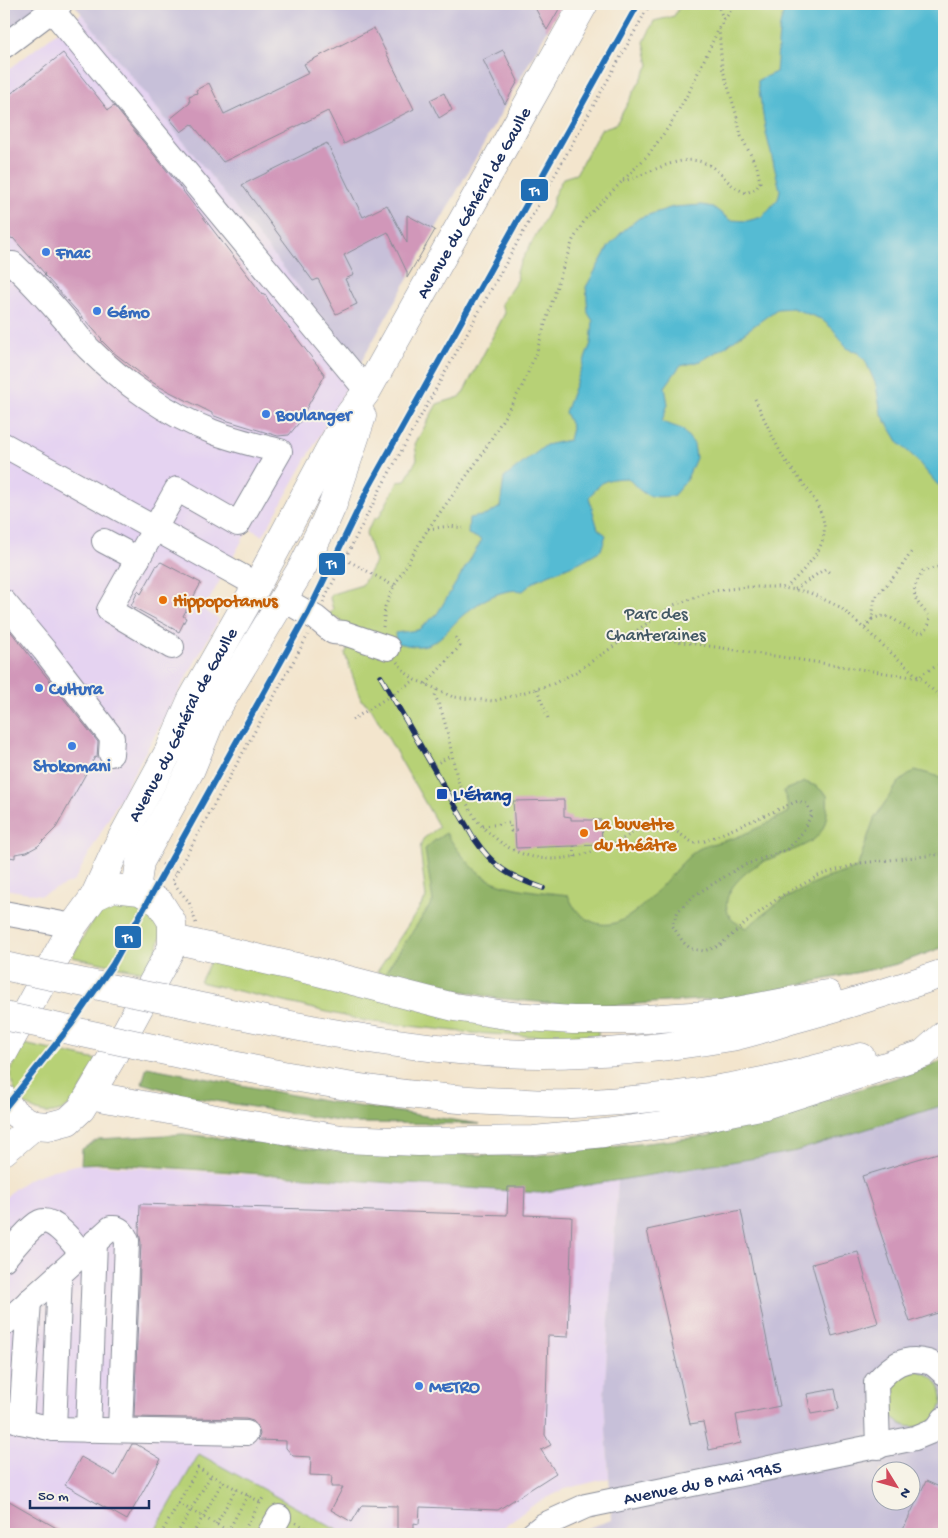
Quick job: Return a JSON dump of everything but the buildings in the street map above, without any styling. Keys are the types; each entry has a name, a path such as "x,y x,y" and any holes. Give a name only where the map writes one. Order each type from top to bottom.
{"main road":[{"name":"Avenue du Général de Gaulle","path":"4,1052 73,926 94,897 116,849 169,751 192,701 328,452 349,415 365,395 584,4"},
{"name":"Avenue du Général de Gaulle","path":"136,890 140,862 191,769 213,715 283,600 333,504 362,415 365,395"},
{"path":"257,585 283,600"},
{"path":"4,1099 12,1111 35,1125 49,1126 68,1121 81,1109 90,1095 172,947 172,922 160,902 136,890 113,888 94,897"},
{"path":"173,939 314,971 454,1007 512,1016 573,1020 632,1020 721,1014 834,992 862,1001"},
{"path":"13,968 326,1033 460,1051 509,1054 569,1054 632,1050 733,1036 862,1001 944,973"},
{"path":"4,1016 259,1071 356,1088 465,1101 570,1104 670,1096 758,1082 851,1060 944,1034"},
{"path":"90,1095 232,1122 342,1138 418,1142 534,1140 676,1123 765,1105 923,1054 944,1034"},
{"path":"4,1151 35,1125"}],"street":[{"path":"4,46 56,7 365,395"},
{"path":"4,264 13,264 38,289 88,348 146,395 175,414 209,430 280,451 238,524 177,489 109,610 172,647"},
{"path":"4,445 257,585"},
{"path":"104,541 138,559"},
{"path":"283,600 316,618 334,632 388,648"},
{"path":"4,602 112,738 112,754"},
{"path":"4,913 73,926"},
{"path":"4,1259 39,1222 44,1221 55,1225 72,1241 89,1248"},
{"path":"4,1324 111,1228 119,1229 124,1233 126,1241 120,1430"},
{"path":"88,1430 89,1248"},
{"path":"54,1429 60,1273"},
{"path":"29,1301 13,1419 54,1429 246,1433"},
{"path":"878,1447 876,1383 889,1368 905,1360 930,1362 944,1373"},
{"name":"Avenue du 8 Mai 1945","path":"534,1534 544,1525 586,1506 878,1447 914,1438 937,1429 944,1419"}],"path":[{"path":"319,608 382,484 650,4"},
{"path":"717,4 724,20"},
{"path":"735,4 719,28 689,92 670,125 649,154 586,218 573,240 537,350 523,385 481,456 428,529 394,586 382,618 385,640 388,648 405,672 415,680 453,697 494,701 553,684 576,672 674,604 713,592 745,587 787,588 808,592 840,608 865,628 944,700"},
{"path":"622,181 683,160 710,165 734,187 746,193 756,189 760,182 757,167 741,136 722,67 719,28"},
{"path":"755,399 782,455 815,502 821,514 824,532 817,552 787,588"},
{"path":"428,529 450,526 463,528"},
{"path":"872,619 875,598 898,572 912,551"},
{"path":"344,559 394,586"},
{"path":"865,628 872,619 879,616 889,617 908,630 924,631 928,626 930,617 914,595 918,579 923,571 938,567"},
{"path":"795,589 825,568 831,574"},
{"path":"177,872 313,628"},
{"path":"629,634 918,678 944,662"},
{"path":"426,684 460,646 454,635"},
{"path":"352,720 415,680"},
{"path":"537,689 549,721"},
{"path":"437,690 435,696 448,731 455,776 473,814 487,832 503,844 524,855 534,858 575,857 607,847 648,825 661,824 694,843 705,841 798,801 807,804 812,814 802,833 788,849 742,866 695,895 678,911 672,925 683,942 691,949 704,951 719,946 781,896 820,876 861,863 944,854"},
{"path":"430,766 452,755"},
{"path":"482,826 510,823 511,831 517,831 518,828"},
{"path":"574,846 575,857"},
{"path":"161,1534 198,1468 260,1502"},
{"path":"177,1534 211,1475"},
{"path":"194,1534 223,1482"},
{"path":"216,1524 236,1489"},
{"path":"228,1531 248,1495"},
{"path":"242,1534 264,1496"},
{"path":"178,1503 234,1534"},
{"path":"280,1524 305,1528 317,1534"},
{"path":"302,1534 305,1528"}],"shaded area":[{"path":"4,4 43,4 4,36"},
{"path":"74,4 562,4 360,364"},
{"path":"82,13 360,364 263,536 249,528 214,591 204,610 219,619 74,881 41,895 4,889 4,73"},
{"path":"944,1105 944,1534 569,1534 612,1520 604,1399 618,1180 793,1152"},
{"path":"81,1164 539,1193 618,1180 604,1399 609,1478 565,1489 535,1504 508,1523 499,1534 344,1534 199,1454 153,1534 4,1534 4,1199 30,1178 53,1170"}],"green space":[{"name":"Parc des Chanteraines","path":"681,4 944,4 944,947 897,964 742,997 494,998 377,972 426,898 420,848 423,839 439,827 372,710 361,700 345,654 352,640 339,618 327,618 333,609 330,598 332,594 362,585 375,562 366,533 374,519 379,517 398,482 405,481 417,459 415,444 437,404 462,395 505,313 501,304 518,279 516,271 553,204 553,197 563,178 576,174 601,129 616,124 649,65 644,42 654,21 674,16"},
{"path":"915,770 944,778 944,947 897,964 742,997 591,1007 494,998 384,974 433,901 425,849 446,833 459,852 481,875 506,886 568,895 581,915 589,920 604,924 619,921 634,913 697,850 744,834 788,812 787,801 783,791 805,782 816,786 827,795 826,819 818,836 800,847 753,867 729,893 727,909 730,917 746,928 779,902 820,880 857,868 874,819 898,783"},
{"path":"127,900 152,911 158,922 161,936 157,949 144,972 72,957 95,917 111,903"},
{"path":"211,960 598,1029 598,1036 528,1036 472,1033 365,1021 200,982"},
{"path":"24,1044 97,1060 75,1100 63,1110 43,1113 33,1109 18,1095 13,1086 11,1071"},
{"path":"944,1060 944,1105 793,1152 539,1193 101,1163 81,1164 82,1149 99,1139 183,1134 341,1152 531,1156 708,1136 902,1076"},
{"path":"147,1067 324,1101 480,1124 351,1123 191,1097 142,1083"},
{"path":"914,1371 925,1373 934,1379 940,1388 942,1399 940,1410 934,1419 925,1425 914,1427 903,1425 894,1419 888,1410 886,1399 888,1388 894,1379 903,1373"},
{"path":"199,1454 344,1534 153,1534"}],"water":[{"path":"787,4 944,4 944,488 937,484 915,458 899,443 881,413 876,385 865,360 858,353 848,349 833,329 821,319 792,308 777,309 726,346 701,361 680,366 665,387 668,404 662,422 682,429 694,444 696,458 686,481 673,496 658,497 643,493 628,478 605,481 589,498 598,529 606,535 601,550 580,562 536,580 523,591 506,591 490,597 467,612 432,643 411,646 396,643 395,633 418,630 437,614 482,540 468,534 469,518 487,515 500,507 504,478 546,445 569,440 572,428 565,412 591,343 593,321 588,313 586,287 609,246 639,218 673,207 702,205 713,207 730,220 747,221 762,217 778,199 780,190 766,133 758,80 776,72 779,29"}],"railway":[{"path":"381,677 481,848 503,870 543,888"}],"transit line":[{"name":"T1","path":"4,1109 71,1025 113,964 308,613 368,489 638,4"}],"place":[{"name":"Fnac","path":"46,252"},
{"name":"Gémo","path":"97,311"},
{"name":"Boulanger","path":"266,414"},
{"name":"Hippopotamus","path":"163,600"},
{"name":"Cultura","path":"39,688"},
{"name":"Stokomani","path":"72,746"},
{"name":"L'Étang","path":"442,794"},
{"name":"La buvette du théâtre","path":"584,833"},
{"name":"METRO","path":"419,1386"}]}
